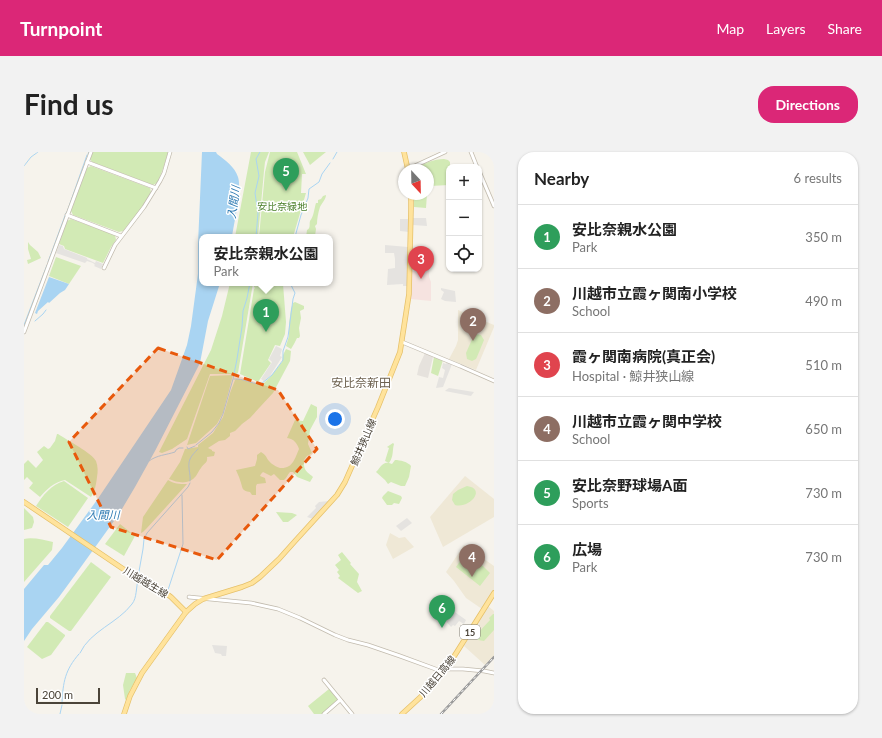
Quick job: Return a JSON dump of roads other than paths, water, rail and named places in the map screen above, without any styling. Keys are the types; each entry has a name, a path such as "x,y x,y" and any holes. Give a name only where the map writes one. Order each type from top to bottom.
{"main road":[{"path":"404,152 407,164"},
{"name":"鯨井狭山線","path":"186,612 195,604 204,599 238,589 256,580 279,560 337,495 345,482 400,352 409,294 411,200"},
{"name":"川越越生線","path":"24,502 151,587 167,594 186,612"},
{"name":"川越日高線","path":"402,714 426,692 445,670 494,593"},
{"path":"124,714 130,696 142,673 186,612"}],"street":[{"path":"24,332 91,152"},
{"path":"104,268 111,251 144,207 156,188 164,173 170,152"},
{"path":"420,164 445,152"},
{"path":"471,152 476,164"},
{"path":"87,162 156,188"},
{"path":"482,178 494,206"},
{"path":"67,215 122,236"},
{"path":"402,342 494,381"},
{"path":"188,597 251,603 278,609 348,640 374,647 440,671 448,669 472,669 494,673"},
{"path":"324,680 352,714"},
{"path":"324,714 340,700"}],"water":[{"name":"入間川","path":"202,152 216,152 237,173 239,189 232,234 199,234 199,286 219,286 208,321 200,363 155,451 119,514 59,597 32,629 24,641 24,589 44,565 48,565 62,548 97,500 171,390 187,345 191,326 198,274 198,244"},
{"path":"49,277 69,284 65,290 49,303 48,302 38,311 37,314 35,313"}],"waterway":[{"path":"24,166 31,157 38,152"},
{"path":"256,234 258,213 255,193 259,176 256,159 260,152"},
{"path":"333,159 337,152"},
{"path":"67,212 87,155"},
{"path":"296,234 308,198 309,189 319,182 322,174 330,163"},
{"path":"48,262 66,213"},
{"path":"24,325 47,265"},
{"path":"196,445 212,432 219,423 223,414 233,379 242,327 243,311 249,286"},
{"path":"234,379 241,379 261,384 272,375 283,360 283,351 288,337 295,293 292,286"},
{"path":"35,321 46,310"},
{"path":"187,447 188,449 195,446"},
{"path":"149,461 158,456 175,452 179,448 183,448"},
{"path":"190,481 189,462 198,449"},
{"path":"138,577 144,539 147,533 190,483"},
{"path":"168,590 183,544 182,495"},
{"path":"80,653 90,639 119,617 134,602 138,580"},
{"path":"62,703 63,689 68,671 79,654"},
{"path":"60,714 62,705"}],"railway":[{"path":"441,714 494,657"}],"place":[{"name":"安比奈野球場A面","path":"286,191"},
{"name":"霞ヶ関南病院(真正会)","path":"421,279"},
{"name":"安比奈親水公園","path":"266,332"},
{"name":"川越市立霞ヶ関南小学校","path":"473,341"},
{"name":"川越市立霞ヶ関中学校","path":"472,577"},
{"name":"広場","path":"442,628"}],"district":[{"name":"安比奈新田","path":"361,382"}],"park label":[{"name":"安比奈緑地","path":"282,206"}]}
